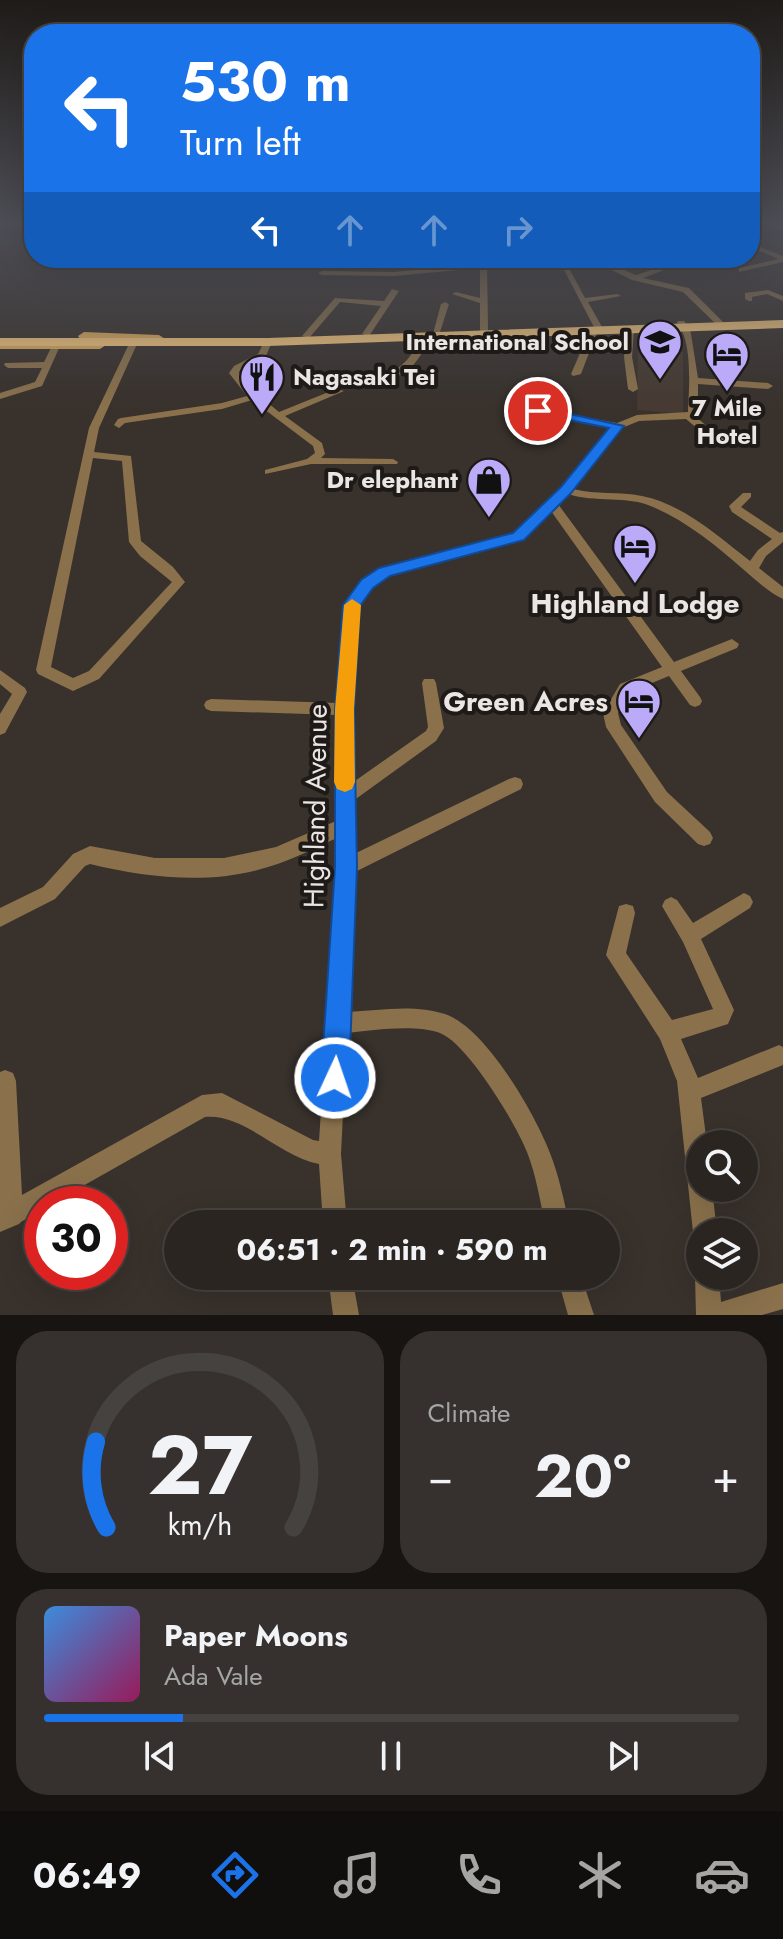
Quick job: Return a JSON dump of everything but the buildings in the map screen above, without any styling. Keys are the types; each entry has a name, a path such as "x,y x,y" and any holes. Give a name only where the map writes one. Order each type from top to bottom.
{"highway":[{"path":"0,340 268,342 484,331 630,330 719,322 783,321"},
{"path":"158,341 783,321"}],"main road":[{"path":"0,340 56,346 158,341"}],"street":[{"path":"482,283 484,331"},
{"path":"574,283 596,329 576,374"},
{"path":"657,283 690,292 719,322"},
{"path":"646,292 662,289 673,296 690,292"},
{"path":"366,334 395,291"},
{"path":"749,299 748,295 765,292 783,299"},
{"path":"456,294 482,301"},
{"path":"584,300 617,296"},
{"path":"306,336 338,300 387,304"},
{"path":"386,377 402,373 411,365 445,304"},
{"path":"538,411 618,426 637,418 693,414 695,381 684,326"},
{"path":"630,330 628,357 633,389"},
{"path":"268,342 262,356 237,368 234,373 237,381 253,397 318,445 320,454 311,461"},
{"path":"88,455 127,458 135,542 139,549 172,571 179,582 94,675 73,685 43,670 88,455 94,428 133,344"},
{"path":"0,396 39,384 56,346"},
{"path":"8,365 47,365"},
{"path":"695,381 768,386"},
{"path":"279,415 339,391"},
{"path":"119,425 121,421 146,415 253,397"},
{"path":"689,416 717,440 729,444"},
{"name":"Highland Avenue","path":"334,1210 330,1154 346,867 345,709 352,605 367,584 385,572 511,540 566,490 618,426"},
{"path":"269,472 311,461 393,462"},
{"path":"566,490 582,497 642,499 656,503 783,594"},
{"path":"747,495 735,506 736,509 781,537 762,553 751,570"},
{"path":"552,504 695,701"},
{"path":"704,838 661,797 614,727 610,713 625,688 732,644"},
{"path":"0,676 20,692 0,728"},
{"path":"345,797 431,736 437,721 429,683"},
{"path":"211,705 345,709"},
{"path":"346,867 515,784"},
{"path":"0,918 49,893 79,860 90,855 128,865 196,867 249,864 346,825"},
{"path":"690,935 744,902"},
{"path":"668,1032 721,1017 724,1010 690,935 671,906"},
{"path":"626,913 616,955 668,1032 688,1081 694,1130"},
{"path":"338,1023 397,1020 445,1024 471,1046 491,1070 537,1149 553,1210"},
{"path":"690,1092 779,1056"},
{"path":"5,1081 5,1218 202,1106 222,1104 311,1151 330,1154"},
{"path":"342,1290 346,1315"},
{"path":"573,1290 581,1315"},
{"path":"708,1290 709,1315"},
{"path":"720,1315 783,1296"}],"shaded area":[{"name":"International School","path":"638,351 683,352 683,414 637,410"}],"slow traffic":[{"path":"345,782 343,743 352,605"}],"place":[{"name":"International School","path":"660,381"},
{"name":"7 Mile Hotel","path":"727,393"},
{"name":"Nagasaki Tei","path":"262,416"},
{"name":"Dr elephant","path":"489,519"},
{"name":"Highland Lodge","path":"635,585"},
{"name":"Green Acres","path":"639,740"}],"route":[{"path":"335,1078 346,867 343,743 352,605 367,584 385,572 519,536 566,490 618,426 538,411"}]}
